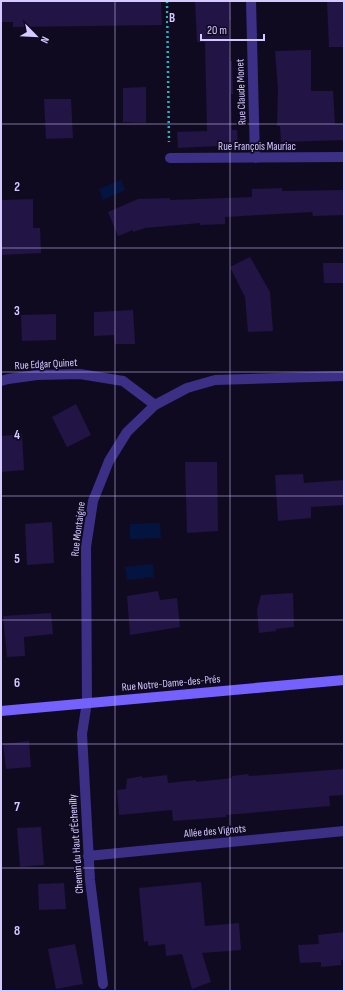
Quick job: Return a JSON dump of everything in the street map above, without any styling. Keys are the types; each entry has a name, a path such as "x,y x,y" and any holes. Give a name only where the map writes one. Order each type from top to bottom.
{"street":[{"name":"Rue Claude Monet","path":"251,1 255,158"},
{"name":"Rue François Mauriac","path":"170,158 344,157"},
{"name":"Rue Edgar Quinet","path":"1,381 8,378 37,375 80,374 123,381 155,405"},
{"name":"Rue Montaigne","path":"87,702 86,547 93,501 109,461 127,432 155,405 187,388 215,380 344,376"},
{"name":"Rue Notre-Dame-des-Prés","path":"1,711 87,702 344,680"},
{"name":"Chemin du Haut d'Échenilly","path":"87,702 82,734 88,856 103,984"},
{"name":"Allée des Vignots","path":"88,856 344,831"}],"path":[{"path":"166,1 170,158"}],"water":[{"path":"121,180 125,190 103,200 99,189"},
{"path":"160,523 161,538 130,539 130,524"},
{"path":"153,564 154,577 127,580 125,567"}],"building":[{"path":"161,1 162,25 13,27 13,22 1,22 1,2"},
{"path":"195,1 230,1 231,20 229,20 229,41 230,61 232,61 232,130 237,130 238,145 178,148 177,132 207,131 205,42 197,42"},
{"path":"327,1 344,1 344,47 329,47"},
{"path":"311,50 311,91 333,91 335,124 344,124 344,140 281,142 280,126 277,126 278,89 275,51"},
{"path":"146,87 146,123 123,122 123,88"},
{"path":"44,99 71,99 73,138 46,139"},
{"path":"282,188 282,191 344,190 344,215 313,216 312,212 225,217 225,224 200,225 200,223 145,228 133,232 133,230 118,236 108,212 138,199 170,198 170,200 252,197 252,189"},
{"path":"33,199 33,228 40,228 41,253 1,255 1,200"},
{"path":"250,257 270,292 273,331 248,332 245,297 230,267"},
{"path":"323,263 344,263 344,283 324,283"},
{"path":"133,310 135,344 115,344 114,335 94,336 94,312"},
{"path":"56,314 56,340 22,341 21,315"},
{"path":"76,404 91,435 67,447 52,417"},
{"path":"22,434 24,470 1,472 1,436"},
{"path":"185,462 217,462 218,531 187,533"},
{"path":"303,474 304,483 344,480 344,505 311,507 311,518 278,521 275,475"},
{"path":"52,522 54,563 27,565 25,524"},
{"path":"158,591 160,600 177,598 180,627 130,635 127,596"},
{"path":"293,593 294,627 259,633 257,610 261,595"},
{"path":"51,613 53,634 24,637 25,656 7,657 3,616"},
{"path":"29,741 31,767 6,769 3,744"},
{"path":"344,769 344,795 329,796 330,806 173,821 172,810 119,815 117,790 126,789 127,779 142,776 142,778 167,775 168,783 196,780 196,782 232,778 232,776 248,774 249,776"},
{"path":"41,827 44,865 20,867 17,828"},
{"path":"201,882 205,926 239,923 241,950 202,953 211,982 192,989 182,954 166,956 165,944 148,946 148,941 144,942 139,888"},
{"path":"64,883 66,909 39,910 38,884"},
{"path":"344,932 344,960 341,960 341,965 321,967 321,962 300,963 298,945 319,944 318,935"},
{"path":"75,944 83,984 56,989 48,949"}]}
